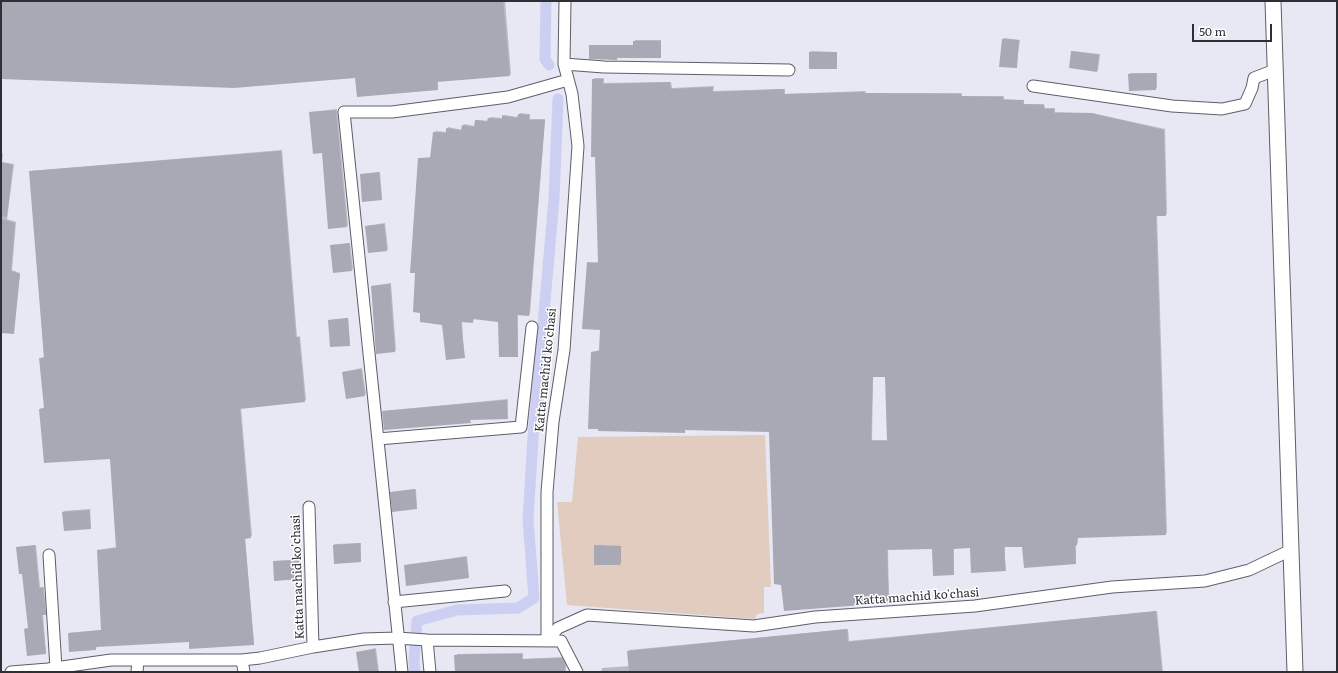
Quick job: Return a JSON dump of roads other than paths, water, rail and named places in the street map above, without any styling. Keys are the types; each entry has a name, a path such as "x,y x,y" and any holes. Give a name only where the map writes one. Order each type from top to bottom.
{"street":[{"name":"Katta machid ko'chasi","path":"547,641 547,492 553,422 564,350 578,146 572,94 564,64 565,1"},
{"path":"1273,1 1295,672"},
{"path":"564,64 604,67 789,70"},
{"path":"1033,86 1172,106 1222,109 1245,104 1252,88 1254,78 1275,70"},
{"path":"402,672 397,638 344,112 392,112 508,97 568,80"},
{"name":"Katta machid ko'chasi","path":"378,439 521,427 532,327"},
{"name":"Katta machid ko'chasi","path":"309,507 313,647"},
{"name":"Katta machid ko'chasi","path":"547,641 558,628 587,615 754,626 815,617 975,606 1112,587 1205,582 1249,570 1291,550"},
{"path":"49,555 50,670"},
{"path":"394,602 505,591"},
{"name":"Katta machid ko'chasi","path":"11,672 50,670 111,660 242,660 364,639 397,638 427,640"},
{"path":"430,672 427,640 561,640 577,672"},
{"path":"137,672 138,660"},
{"path":"242,660 244,672"}],"waterway":[{"path":"546,1 545,59 549,65"},
{"path":"415,672 414,661 417,621 457,610 518,608 534,598 528,519 533,438 554,199 558,99"}]}
